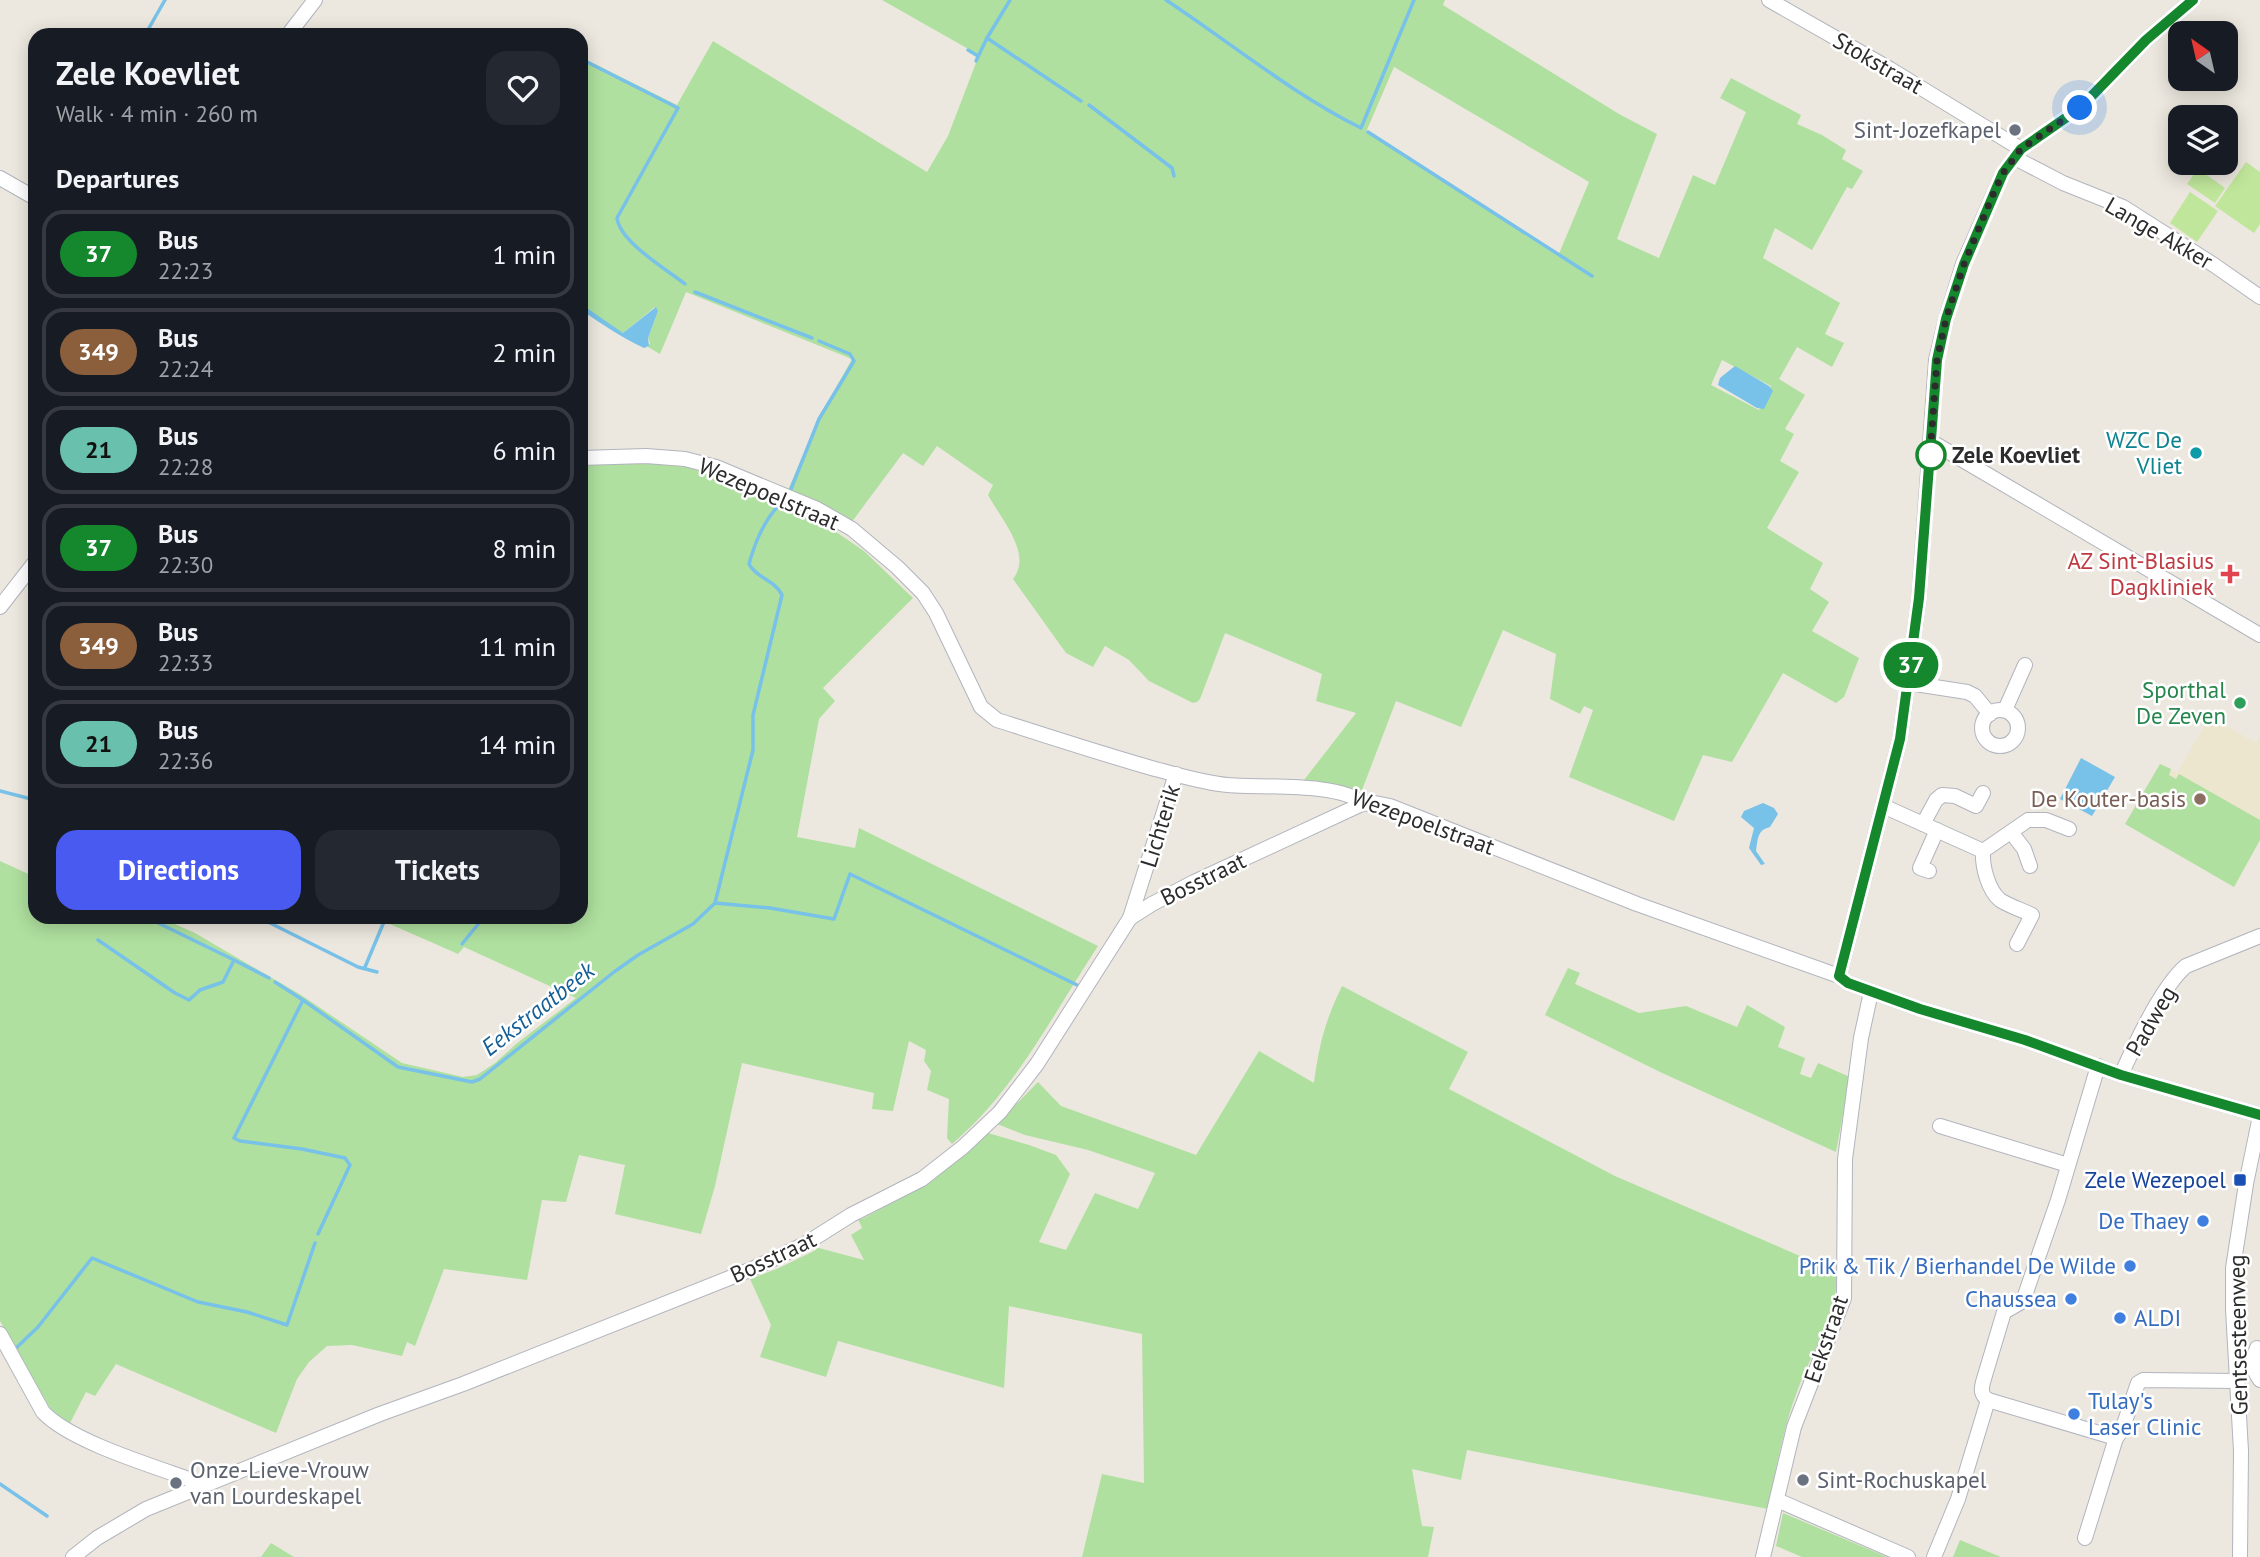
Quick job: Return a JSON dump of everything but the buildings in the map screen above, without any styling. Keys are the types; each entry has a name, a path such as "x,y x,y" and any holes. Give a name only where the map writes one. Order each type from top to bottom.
{"street":[{"path":"293,28 315,0"},
{"name":"Stokstraat","path":"1769,0 1890,69 2018,153"},
{"path":"1839,976 1900,739 1919,598 1937,360 1946,319 1964,264 2003,173 2018,153 2080,108 2146,40 2193,0"},
{"name":"Lange Akker","path":"2018,153 2063,183 2123,207 2260,297"},
{"path":"0,178 28,194"},
{"path":"1931,442 2260,635"},
{"name":"Wezepoelstraat","path":"588,458 646,456 685,459 716,467 817,509 852,530 897,567 923,593 936,613 981,707 997,720 1176,774 1229,786 1303,788 1353,796 1362,804 1388,806 1637,904 1839,976 1848,983 1871,992 2025,1040 2121,1075 2260,1115"},
{"path":"0,607 28,571"},
{"path":"2005,710 2025,664"},
{"path":"1909,683 1967,692 1975,696 1990,714"},
{"path":"2005,710 2015,719 2018,727 2015,738 2003,746 1989,742 1983,732 1983,722 1990,714 2005,710"},
{"name":"Lichterik","path":"1130,918 1176,774"},
{"path":"1923,824 1936,800 1942,795 1955,796 1977,804"},
{"name":"Bosstraat","path":"73,1557 122,1522 174,1496 752,1269 791,1251 851,1215 922,1179 963,1147 1000,1112 1037,1064 1130,918 1194,882 1362,804"},
{"path":"1883,806 1983,851"},
{"path":"1983,851 2028,820 2037,819 2069,829"},
{"path":"1919,867 1937,830"},
{"path":"2011,832 2024,849 2030,866"},
{"path":"1983,851 1983,863 1995,894 2001,900 2032,915 2017,944"},
{"name":"Padweg","path":"2121,1075 2150,1017 2179,972 2186,966 2260,936"},
{"name":"Eekstraat","path":"1763,1557 1794,1427 1844,1297 1845,1159 1861,1038 1871,992"},
{"path":"2098,1066 2023,1301 2004,1311 1981,1391 1988,1400 2116,1438"},
{"name":"Gentsesteenweg","path":"2240,1557 2241,1451 2233,1309 2235,1250 2260,1115"},
{"path":"1940,1126 2068,1165"},
{"path":"0,1334 43,1412 53,1422 70,1433 203,1484"},
{"path":"2236,1348 2259,1348"},
{"path":"2259,1348 2253,1358 2253,1371 2260,1380"},
{"path":"2085,1538 2116,1438 2122,1430 2138,1383 2143,1380 2238,1381"},
{"path":"1934,1557 1958,1499 1988,1400"},
{"path":"157,1467 167,1475 174,1496"},
{"path":"1776,1500 1908,1557"}],"shaded area":[{"name":"De Kouter-basis","path":"2209,718 2256,743 2260,736 2260,840 2234,887 2125,824 2160,764 2177,773"}],"green space":[{"path":"882,0 1445,0 1443,5 1619,114 1657,134 1617,239 1659,258 1693,175 1715,185 1746,112 1720,98 1731,78 1801,115 1797,124 1846,150 1842,159 1863,171 1852,189 1847,187 1812,250 1775,228 1763,258 1840,303 1825,334 1844,343 1832,367 1797,347 1779,379 1805,395 1785,429 1794,434 1780,461 1799,472 1767,528 1823,563 1810,589 1829,602 1812,631 1859,658 1844,697 1836,703 1783,673 1732,762 1703,755 1674,821 1569,777 1593,710 1584,706 1580,714 1550,699 1556,654 1503,630 1461,727 1396,701 1362,790 1304,780 1356,713 1316,701 1322,674 1225,633 1200,699 1193,703 1149,681 1129,660 1105,646 1093,667 1066,653 1013,579 1018,569 1017,548 988,495 993,485 937,446 923,466 903,453 851,523 788,490 819,418 852,359 686,292 660,354 648,347 648,338 658,311 655,307 623,333 588,312 588,60 677,105 713,41 927,172 948,136 979,55","holes":["1394,67 1589,182 1558,256 1366,132","1722,360 1771,386 1759,410 1711,385"]},
{"path":"2246,162 2260,172 2260,224 2254,233 2215,206"},
{"path":"2194,175 2207,175 2225,188 2215,203 2187,184"},
{"path":"2190,192 2218,211 2197,242 2170,223"},
{"path":"639,461 688,467 778,502 826,525 864,551 913,598 823,688 835,701 819,719 797,837 855,848 859,828 1098,946 1014,1076 975,1123 952,1144 947,1138 949,1099 927,1090 931,1071 924,1061 926,1050 909,1041 893,1111 872,1109 874,1093 742,1063 715,1186 701,1234 615,1214 625,1165 579,1155 566,1202 542,1200 527,1280 444,1269 415,1346 407,1342 402,1356 352,1345 327,1346 309,1362 297,1379 276,1433 116,1364 95,1396 86,1392 69,1425 50,1408 0,1321 0,861 28,874 28,924 175,924 301,995 402,1063 463,1077 477,1075 495,1063 576,998 464,947 458,954 390,924 588,924 588,465"},
{"name":"De Kouter-basis","path":"2160,764 2171,769 2169,775 2176,779 2179,774 2260,820 2260,840 2234,887 2125,824"},
{"path":"1568,968 1580,973 1575,984 1639,1013 1686,1006 1737,1027 1747,1005 1785,1027 1778,1047 1805,1058 1800,1074 1811,1078 1818,1063 1850,1077 1836,1152 1660,1072 1545,1015"},
{"path":"1342,986 1468,1052 1449,1089 1615,1176 1837,1272 1829,1318 1788,1419 1768,1509 1467,1450 1461,1480 1412,1469 1422,1526 1434,1527 1428,1557 1082,1557 1102,1474 1144,1483 1142,1334 1009,1306 1004,1388 838,1341 826,1377 760,1357 771,1325 750,1279 816,1250 815,1247 864,1260 851,1235 862,1228 858,1219 931,1182 988,1133 1056,1155 1070,1174 1039,1242 1066,1250 1095,1193 1138,1209 1155,1173 1088,1150 1025,1135 997,1124 1038,1082 1061,1106 1196,1155 1259,1051 1314,1083 1324,1033"},
{"path":"1783,1513 1887,1557 1802,1557 1776,1546"},
{"path":"1960,1540 2001,1557 1953,1557"},
{"path":"271,1543 294,1557 261,1557"}],"water":[{"path":"656,307 658,311 648,338 649,346 644,348 588,315 588,309 623,333"},
{"path":"1735,366 1773,391 1764,409 1757,408 1718,385 1720,378"},
{"path":"2081,758 2115,777 2092,816 2060,799"},
{"path":"1763,803 1774,808 1778,814 1770,827 1763,830 1759,836 1756,851 1765,864 1761,865 1749,848 1754,828 1741,817 1744,811"}],"waterway":[{"name":"Eekstraatbeek","path":"149,28 165,0"},
{"path":"1010,0 987,38 1081,101"},
{"path":"1166,0 1310,99 1361,128 1414,0"},
{"path":"976,61 987,38"},
{"path":"968,50 978,56"},
{"name":"Eekstraatbeek","path":"588,63 678,108 617,218 620,227 635,245 685,284"},
{"path":"1089,105 1172,168 1174,176"},
{"path":"1368,132 1592,276"},
{"name":"Eekstraatbeek","path":"695,292 812,338"},
{"name":"Eekstraatbeek","path":"791,489 819,419 854,361 850,354 819,341"},
{"name":"Eekstraatbeek","path":"318,1234 350,1165 345,1158 234,1138 303,1000 398,1067 472,1082 480,1079 614,972 693,924 715,903 753,750 753,715 782,595 749,564 762,530 782,502"},
{"path":"0,791 28,798"},
{"path":"715,903 770,908 834,919 850,874 1077,985"},
{"path":"160,924 234,960"},
{"path":"272,924 358,967 377,972"},
{"path":"365,967 383,924"},
{"path":"462,944 478,924"},
{"path":"98,940 189,1000 200,990 223,982 234,960 269,978"},
{"path":"275,982 303,1000"},
{"name":"Eekstraatbeek","path":"15,1349 38,1327 92,1258 198,1302 247,1312 287,1325 315,1243"},
{"name":"Eekstraatbeek","path":"0,1484 47,1516"}],"bus line":[{"name":"37","path":"2193,0 2146,40 2080,108 2021,149 2003,173 1964,264 1946,319 1937,360 1919,598 1900,739 1839,976 1848,983 1920,1009 2025,1040 2121,1075 2260,1115"}],"place":[{"name":"Sint-Jozefkapel","path":"2015,130"},
{"name":"WZC De Vliet","path":"2196,453"},
{"name":"Zele Koevliet","path":"1931,455"},
{"name":"AZ Sint-Blasius Dagkliniek","path":"2230,574"},
{"name":"Sporthal De Zeven","path":"2240,703"},
{"name":"De Kouter-basis","path":"2200,799"},
{"name":"Zele Wezepoel","path":"2240,1180"},
{"name":"De Thaey","path":"2203,1221"},
{"name":"Prik & Tik / Bierhandel De Wilde","path":"2130,1266"},
{"name":"Chaussea","path":"2071,1299"},
{"name":"ALDI","path":"2120,1318"},
{"name":"Tulay's Laser Clinic","path":"2074,1414"},
{"name":"Sint-Rochuskapel","path":"1803,1480"},
{"name":"Onze-Lieve-Vrouw van Lourdeskapel","path":"176,1483"}],"route":[{"path":"1931,455 1938,446 1931,442 1937,360 1946,319 1964,264 1994,192 2003,173 2021,149 2080,108"}]}
